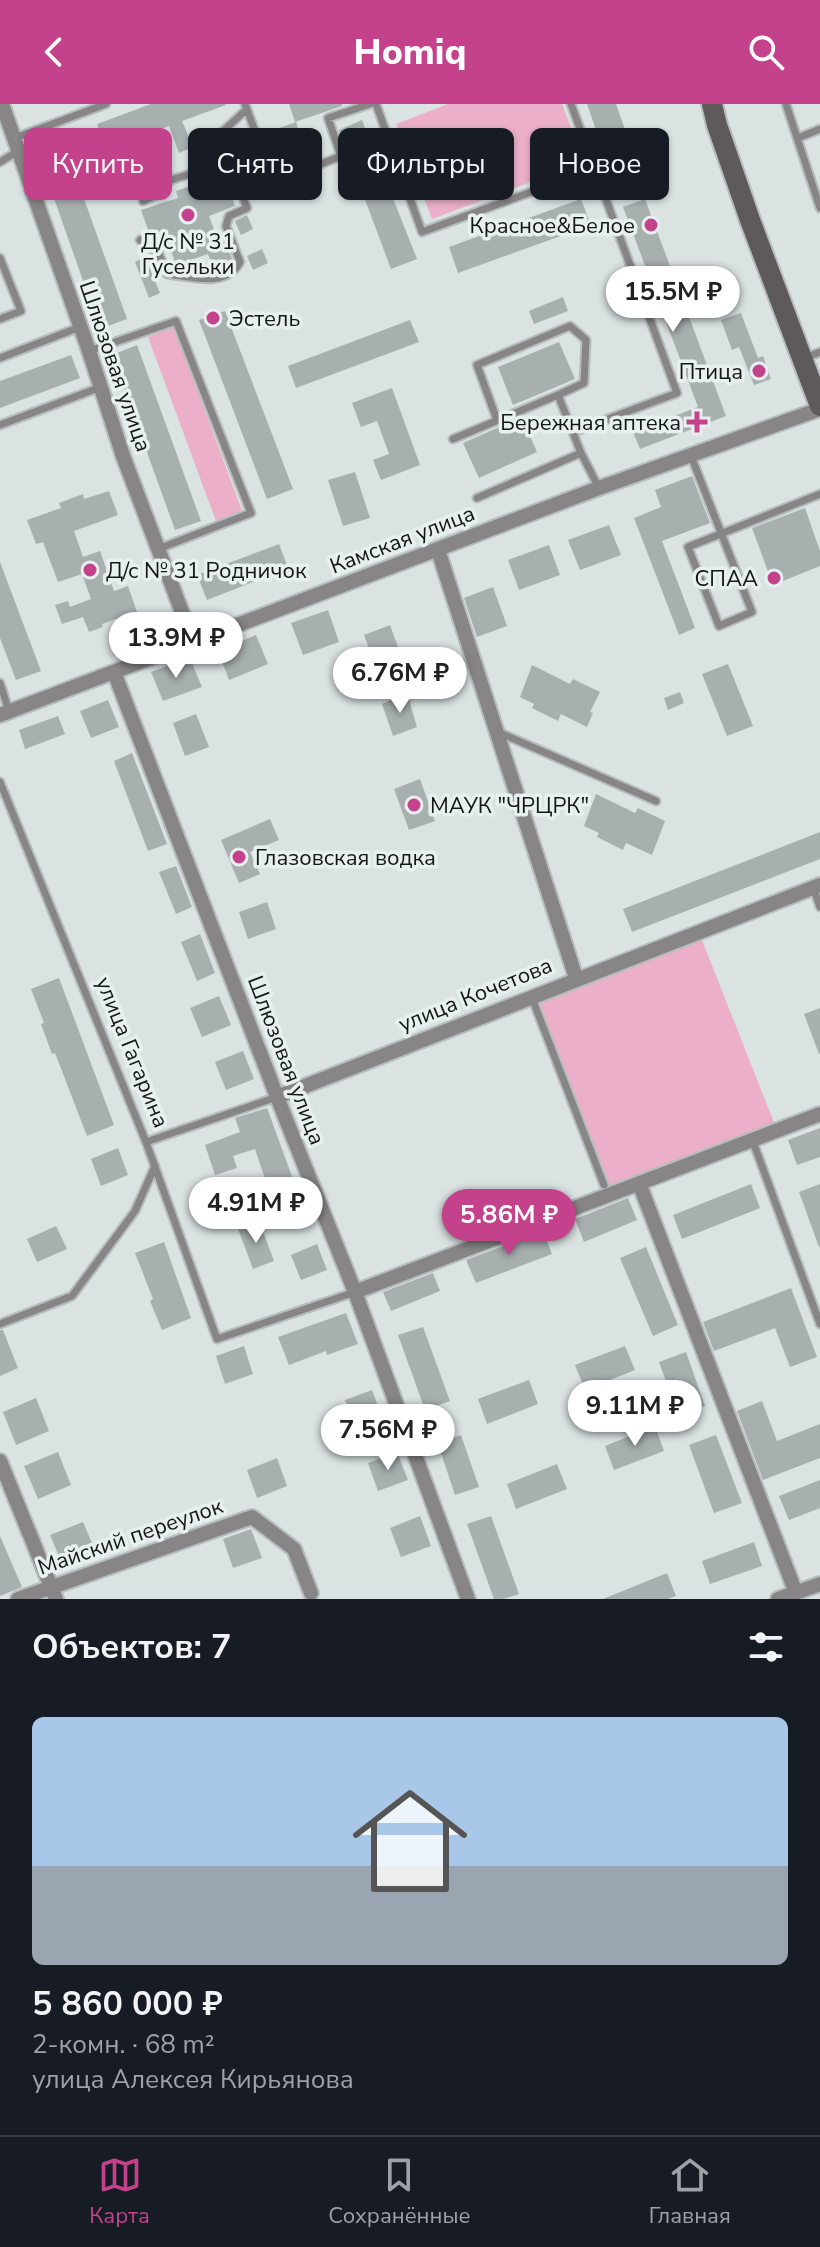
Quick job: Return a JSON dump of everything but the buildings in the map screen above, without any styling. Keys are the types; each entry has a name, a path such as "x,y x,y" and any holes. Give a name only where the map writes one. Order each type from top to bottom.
{"main road":[{"path":"712,104 750,220 811,356 820,407"}],"street":[{"name":"Шлюзовая улица","path":"2,104 123,456 193,641"},
{"name":"Камская улица","path":"4,713 820,407"},
{"path":"438,550 576,978"},
{"name":"Шлюзовая улица","path":"114,672 355,1292 468,1599"},
{"name":"улица Кочетова","path":"277,1097 817,886"},
{"path":"355,1292 820,1114"},
{"path":"639,1183 796,1593"},
{"path":"0,1461 53,1592"},
{"name":"Майский переулок","path":"18,1599 53,1592 252,1517 294,1549 311,1593"},
{"path":"778,1599 820,1584"}],"lane":[{"path":"0,162 16,144 106,104"},
{"path":"225,128 246,107 274,183 341,156 328,118 370,104"},
{"path":"376,104 422,232 530,192"},
{"path":"571,104 579,128"},
{"path":"786,104 820,208"},
{"path":"798,138 820,129"},
{"path":"143,201 159,194 168,181 188,175"},
{"path":"140,240 159,254 167,274 214,279 235,271 240,262 226,226 229,216 247,208 244,200"},
{"path":"573,432 677,393 605,200"},
{"path":"0,258 21,311 0,319"},
{"path":"89,351 176,321 251,513 158,549"},
{"path":"453,439 584,383 586,340 570,326 477,365 497,420"},
{"path":"0,358 80,327"},
{"path":"0,425 101,387"},
{"path":"558,395 599,488"},
{"path":"477,498 581,453"},
{"path":"691,456 722,532 752,612 719,626 688,547 722,532 820,494"},
{"path":"0,683 4,713"},
{"path":"496,731 656,801"},
{"name":"улица Гагарина","path":"0,782 146,1142 217,1339 355,1292"},
{"path":"817,886 820,907"},
{"path":"531,996 604,1185"},
{"name":"улица Кочетова","path":"146,1142 277,1097"},
{"path":"752,1139 820,1324"},
{"path":"0,1324 72,1296 135,1211 155,1166"}],"shaded area":[{"path":"448,104 562,104 571,128 530,128 530,182 514,188 514,128 398,128 396,124"},
{"path":"425,200 483,200 432,219"},
{"path":"174,327 242,511 216,521 148,337"},
{"path":"700,935 775,1125 609,1189 535,998"}],"place":[{"name":"Д/с № 31 Гусельки","path":"188,215"},
{"name":"Красное&Белое","path":"651,225"},
{"name":"Эстель","path":"213,318"},
{"name":"Птица","path":"759,371"},
{"name":"Бережная аптека","path":"697,422"},
{"name":"Д/с № 31 Родничок","path":"90,570"},
{"name":"СПАА","path":"774,578"},
{"name":"МАУК \"ЧРЦРК\"","path":"414,805"},
{"name":"Глазовская водка","path":"239,857"}]}
